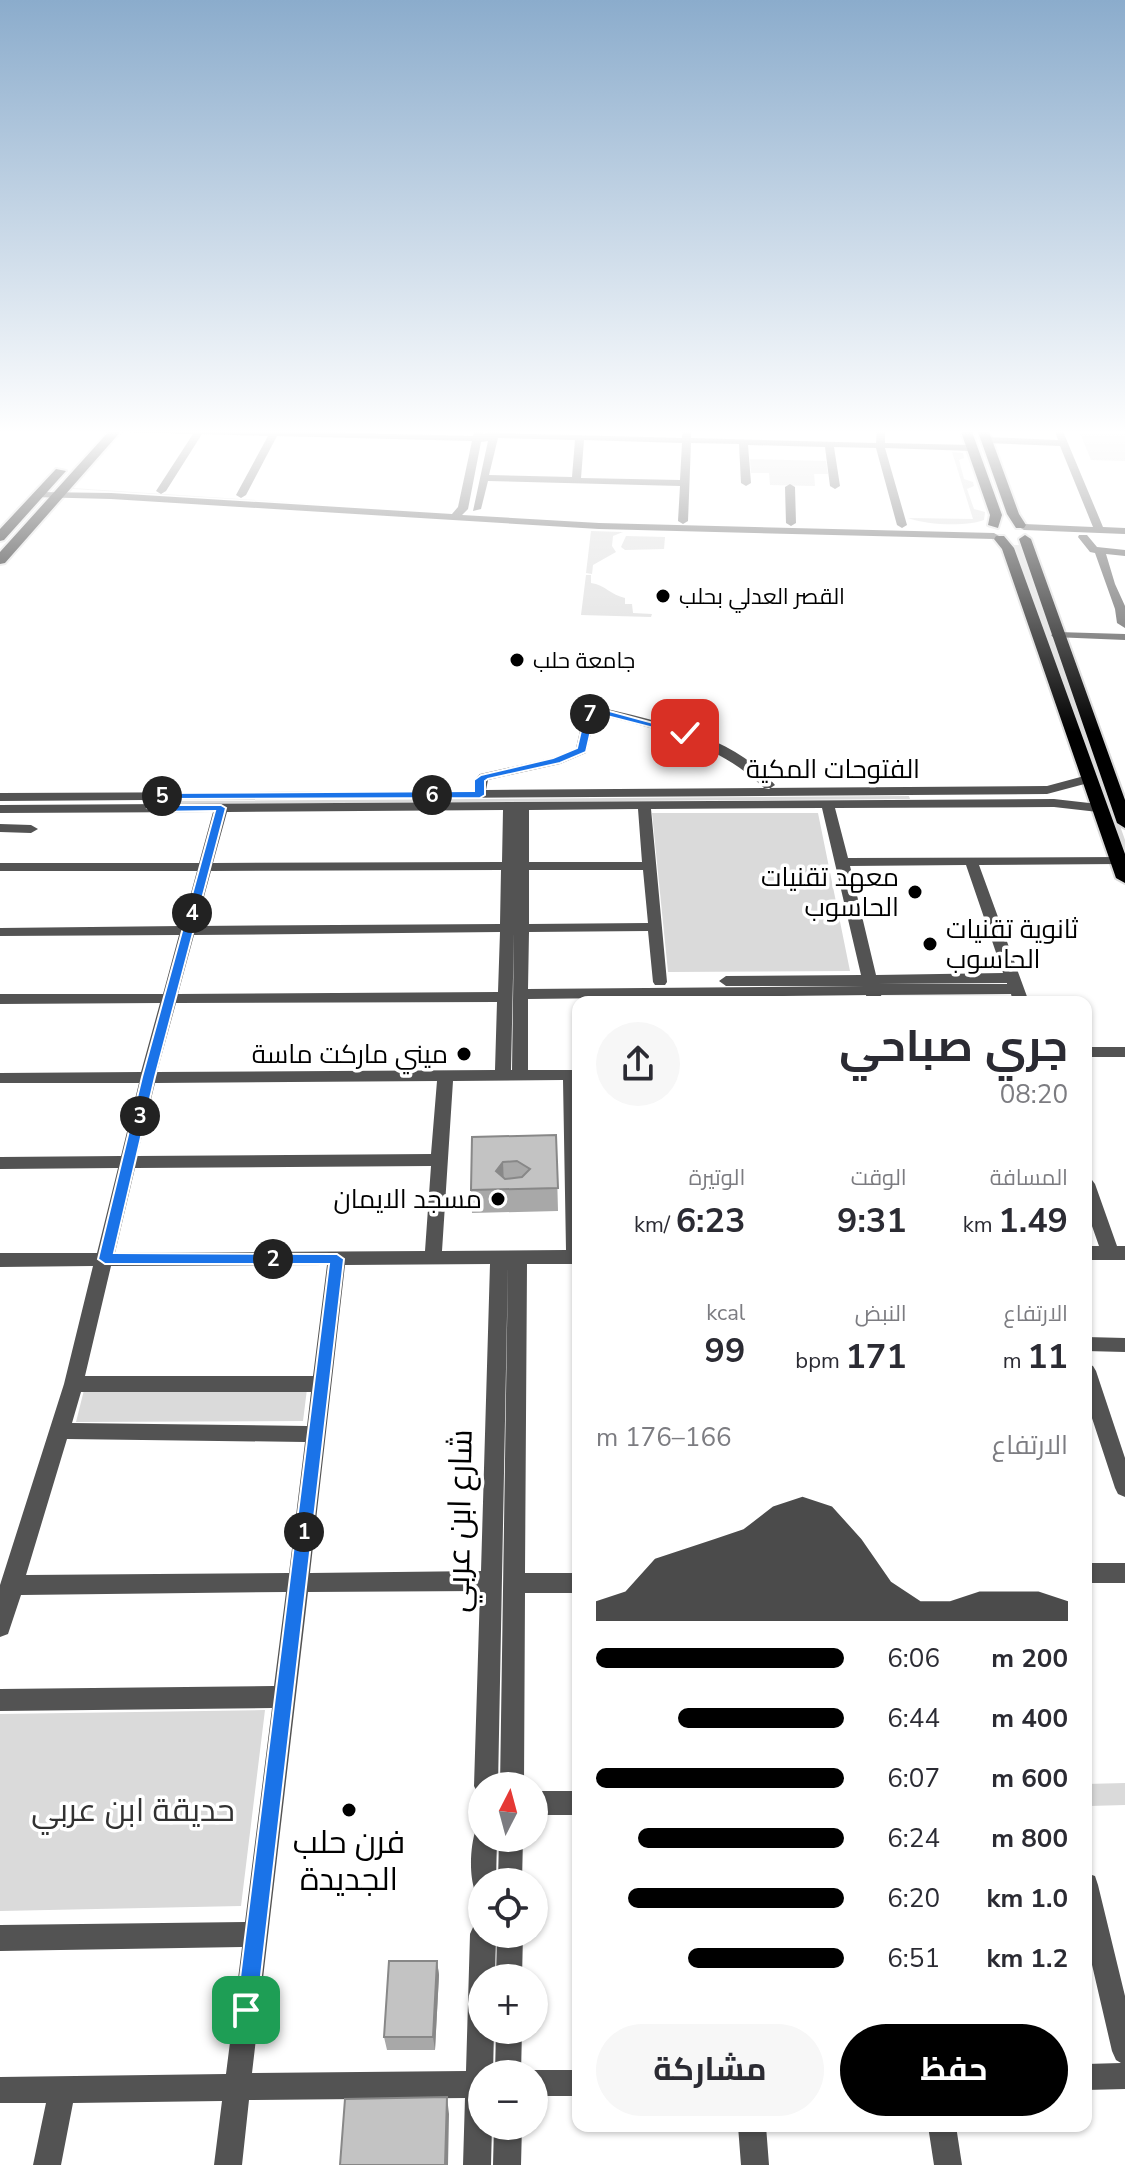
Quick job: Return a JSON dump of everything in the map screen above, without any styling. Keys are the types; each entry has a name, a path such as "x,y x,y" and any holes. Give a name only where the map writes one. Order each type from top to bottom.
{"main road":[{"path":"0,560 26,530"},
{"path":"995,532 1025,532 1058,640 1125,823"},
{"path":"995,532 1008,548 1125,878"}],"street":[{"path":"901,530 995,532"},
{"path":"969,530 995,532"},
{"path":"1025,532 1098,530"},
{"path":"1100,530 1125,531"},
{"path":"1025,532 1125,538"},
{"path":"1083,537 1089,547 1100,552 1125,553"},
{"path":"1100,552 1108,582 1117,594 1122,623 1125,625"},
{"path":"1058,640 1125,637"},
{"path":"1058,640 1125,646"},
{"path":"480,795 480,780 484,777 556,761 582,750 591,709 685,733 759,774 769,785"},
{"name":"الفتوحات المكية","path":"0,797 155,802 480,795 922,798 1047,790 1088,779"},
{"path":"0,809 155,802 221,808 828,804 922,798 1061,803 1098,808"},
{"path":"828,804 873,991"},
{"path":"644,805 660,982"},
{"path":"512,1075 516,991 516,806"},
{"path":"0,1627 74,1384 130,1162 148,1077 221,808"},
{"path":"0,828 31,829"},
{"path":"842,862 1118,860"},
{"path":"0,999 169,999 516,991 1017,990 971,861"},
{"path":"0,867 649,866"},
{"path":"0,932 655,927"},
{"path":"514,928 516,991"},
{"path":"516,991 660,982 873,991"},
{"path":"1092,1052 1125,1052"},
{"path":"433,1258 445,1075"},
{"path":"0,1078 572,1075"},
{"path":"0,1163 439,1160"},
{"path":"1092,1197 1118,1253 1092,1253"},
{"path":"1,1262 572,1257"},
{"name":"شارع ابن عربي","path":"486,1772 491,1581 505,1466 508,1258"},
{"path":"228,2165 337,1259"},
{"path":"1092,1344 1125,1345"},
{"path":"74,1384 322,1384"},
{"path":"1092,1389 1125,1488"},
{"path":"61,1431 316,1434"},
{"path":"505,1466 514,1583 512,1772"},
{"path":"1092,1573 1125,1573"},
{"path":"11,1585 491,1581"},
{"path":"514,1583 572,1583"},
{"path":"0,1700 284,1697"},
{"path":"548,1803 572,1803"},
{"path":"1092,1911 1125,2051"},
{"path":"0,1938 256,1934"},
{"path":"481,2060 483,1948"},
{"path":"1092,2077 1125,2076"},
{"path":"548,2083 572,2083"},
{"path":"0,2090 468,2084"},
{"path":"47,2165 62,2090"},
{"path":"752,2132 755,2165"},
{"path":"943,2132 948,2165"},
{"path":"477,2165 478,2140"},
{"path":"507,2165 508,2140"}],"green space":[{"path":"591,531 623,532 613,536 612,546 616,552 593,565 592,574 586,573"},
{"path":"626,536 665,537 664,549 625,550 621,547"},
{"path":"1011,545 1021,545 1125,840 1125,860"},
{"path":"586,575 591,575 591,583 625,598 625,604 632,604 633,613 652,614 651,617 581,615"},
{"path":"909,796 910,799 163,804 164,801"},
{"path":"652,813 818,813 850,971 668,972"},
{"path":"307,1389 303,1421 76,1422 84,1390"},
{"name":"حديقة ابن عربي","path":"265,1710 241,1906 0,1911 0,1714"},
{"path":"1125,1783 1125,1805 1092,1806 1092,1784"}],"building":[{"path":"556,1135 558,1188 471,1190 472,1137","holes":["517,1161 530,1169 522,1177 505,1179 496,1171 503,1162"]},
{"path":"389,1961 437,1961 433,2037 384,2037"},
{"path":"447,2097 445,2165 340,2165 345,2099"}],"place":[{"name":"القصر العدلي بحلب","path":"663,596"},
{"name":"جامعة حلب","path":"517,660"},
{"name":"معهد تقنيات الحاسوب","path":"915,892"},
{"name":"ثانوية تقنيات الحاسوب","path":"930,944"},
{"name":"ميني ماركت ماسة","path":"464,1054"},
{"name":"مسجد الايمان","path":"498,1199"},
{"name":"فرن حلب الجديدة","path":"349,1810"}],"route":[{"path":"246,2010 337,1259 105,1259 148,1077 221,808 153,808 157,796 480,795 480,780 484,777 556,761 582,750 591,709 685,733"}]}
